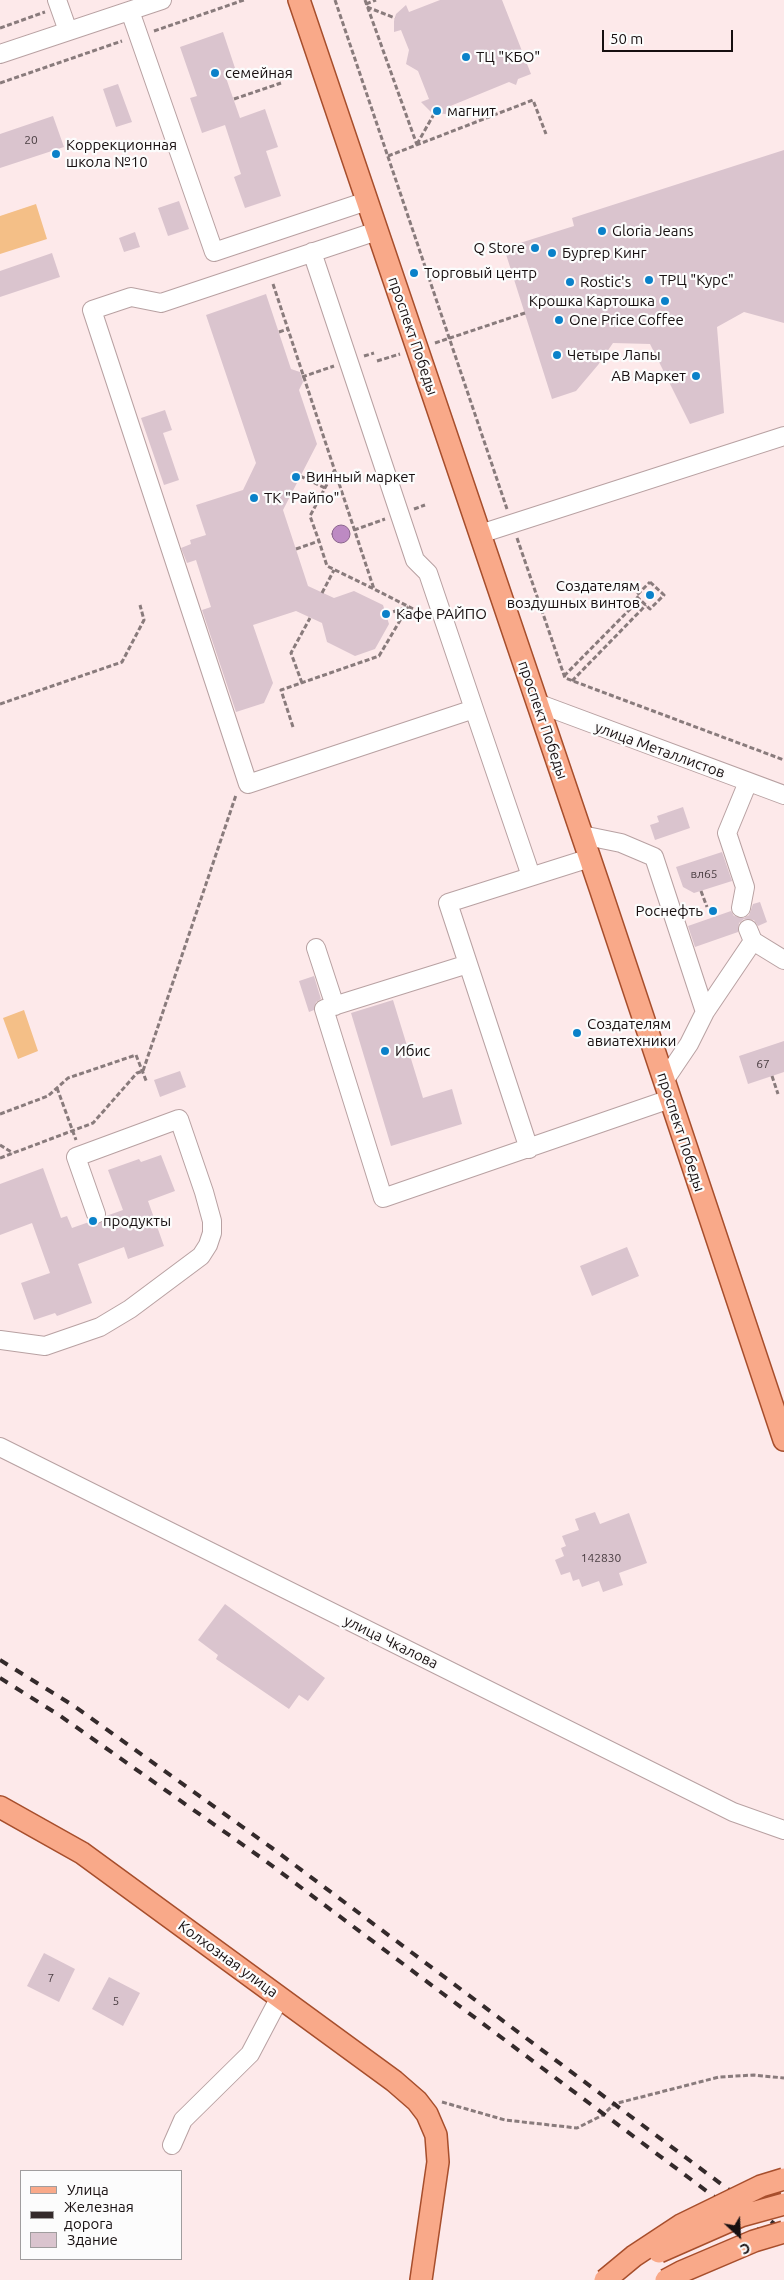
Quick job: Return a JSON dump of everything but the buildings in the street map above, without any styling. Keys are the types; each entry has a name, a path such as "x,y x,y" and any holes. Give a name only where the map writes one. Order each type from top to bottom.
{"main road":[{"name":"проспект Победы","path":"299,0 590,858 784,1440"},
{"name":"Колхозная улица","path":"0,1807 82,1853 394,2081 417,2101 427,2114 436,2135 438,2162 421,2280"},
{"path":"605,2280 634,2256 681,2225 761,2186 784,2179"},
{"path":"610,2280 665,2248 741,2216 784,2204"},
{"path":"666,2280 754,2241 784,2232"}],"street":[{"path":"0,54 162,0"},
{"path":"58,4 68,31"},
{"path":"130,11 214,252 367,201"},
{"path":"377,231 161,303 131,297 92,310 248,784 474,709"},
{"path":"312,252 415,560 428,573 531,876"},
{"path":"480,534 784,436"},
{"name":"улица Металлистов","path":"537,703 784,795"},
{"path":"741,908 745,887 727,833 748,782"},
{"path":"582,835 621,843 654,857 705,1012"},
{"path":"528,1148 448,903 590,858"},
{"path":"468,964 324,1009 384,1198 528,1148 667,1090 705,1012 750,935 784,960"},
{"path":"316,948 335,1006"},
{"path":"0,1340 45,1346 100,1327 130,1309 190,1266 208,1245 212,1233 209,1208 178,1119 76,1157 96,1214"},
{"name":"улица Чкалова","path":"0,1447 733,1812 784,1830"},
{"path":"172,2145 182,2120 250,2054 280,1997"}],"path":[{"path":"335,0 564,676 572,681 784,760"},
{"path":"366,4 376,0"},
{"path":"0,28 58,4"},
{"path":"366,4 417,145"},
{"path":"366,4 395,18"},
{"path":"234,99 280,83"},
{"path":"388,156 533,100 546,134"},
{"path":"417,145 434,114"},
{"path":"267,268 374,589"},
{"path":"377,361 525,313"},
{"path":"279,332 288,329"},
{"path":"334,470 310,516 327,566 446,626"},
{"path":"300,476 325,488"},
{"path":"296,549 319,541"},
{"path":"322,593 334,570"},
{"path":"650,582 664,595 650,609 640,599 636,596 650,582"},
{"path":"564,676 640,599"},
{"path":"0,704 122,662 144,620 140,605"},
{"path":"572,681 646,605"},
{"path":"386,614 408,607"},
{"path":"293,727 281,690 379,656 408,607"},
{"path":"302,683 291,653 310,618"},
{"path":"603,636 609,643"},
{"path":"143,1071 239,788 248,784"},
{"path":"701,891 707,907"},
{"path":"0,1114 48,1096 68,1078 136,1055 147,1083"},
{"path":"0,1158 94,1123 137,1072 143,1071"},
{"path":"772,1076 778,1094"},
{"path":"57,1088 82,1155"},
{"path":"0,1145 13,1154"},
{"path":"435,2100 505,2120 577,2128 603,2115 614,2104 719,2077 754,2074 784,2078"}],"shaded area":[{"path":"36,204 47,239 0,254 0,216"},
{"path":"341,525 347,528 350,534 347,540 341,543 335,540 332,534 335,528"},
{"path":"24,1010 38,1051 18,1059 3,1018"}],"railway":[{"path":"0,1660 74,1706 272,1848 784,2231"},
{"path":"0,1678 59,1715 263,1859 784,2249"}],"place":[{"name":"ТЦ \"КБО\"","path":"466,57"},
{"name":"семейная","path":"215,73"},
{"name":"магнит","path":"437,111"},
{"name":"Коррекционная школа №10","path":"56,154"},
{"name":"Gloria Jeans","path":"602,231"},
{"name":"Q Store","path":"535,248"},
{"name":"Бургер Кинг","path":"552,253"},
{"name":"Торговый центр","path":"414,273"},
{"name":"ТРЦ \"Курс\"","path":"649,280"},
{"name":"Rostic's","path":"570,282"},
{"name":"Крошка Картошка","path":"665,301"},
{"name":"One Price Coffee","path":"559,320"},
{"name":"Четыре Лапы","path":"557,355"},
{"name":"АВ Маркет","path":"696,376"},
{"name":"Винный маркет","path":"296,477"},
{"name":"ТК \"Райпо\"","path":"254,498"},
{"name":"Создателям воздушных винтов","path":"650,595"},
{"name":"Кафе РАЙПО","path":"386,614"},
{"name":"Роснефть","path":"713,911"},
{"name":"Создателям авиатехники","path":"577,1033"},
{"name":"Ибис","path":"385,1051"},
{"name":"продукты","path":"93,1221"}]}
